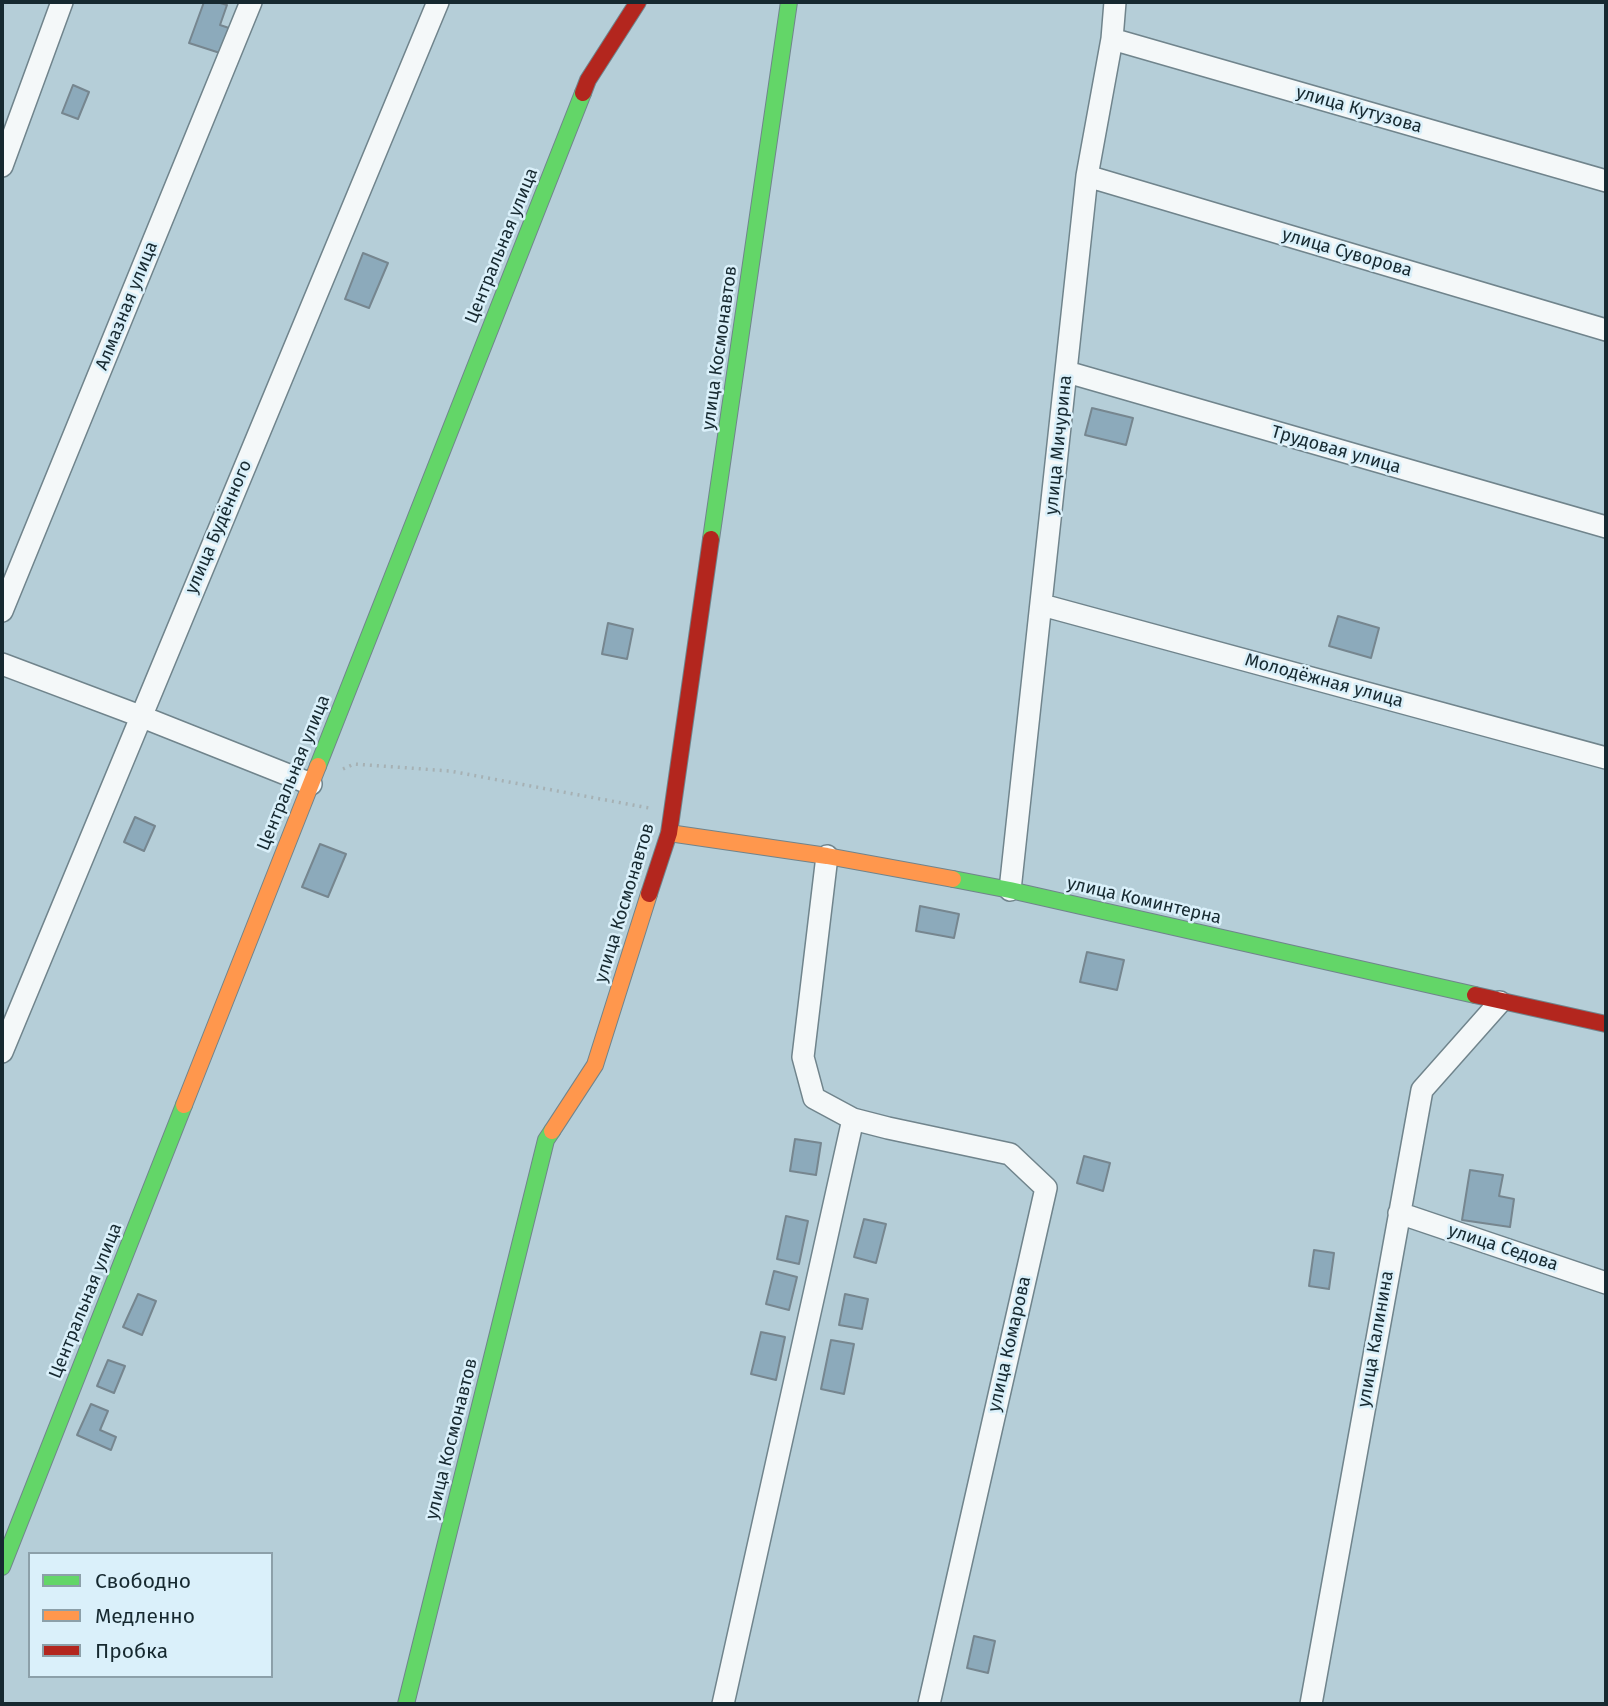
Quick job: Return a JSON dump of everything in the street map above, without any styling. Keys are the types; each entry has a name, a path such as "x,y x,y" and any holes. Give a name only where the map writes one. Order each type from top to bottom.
{"street":[{"path":"2,166 62,2"},
{"name":"Алмазная улица","path":"2,611 251,2"},
{"name":"улица Будённого","path":"2,1052 438,2"},
{"name":"Центральная улица","path":"2,1567 588,80 638,2"},
{"name":"улица Космонавтов","path":"405,1704 546,1140 595,1065 669,833 789,2"},
{"name":"улица Мичурина","path":"1010,890 1087,176 1112,39 1115,2"},
{"name":"улица Кутузова","path":"1112,39 1606,181"},
{"name":"улица Суворова","path":"1087,176 1606,330"},
{"name":"Трудовая улица","path":"1067,372 1606,527"},
{"name":"Молодёжная улица","path":"1042,605 1606,758"},
{"path":"2,664 311,784"},
{"name":"улица Коминтерна","path":"669,833 827,856 1010,890 1606,1024"},
{"name":"улица Комарова","path":"827,856 803,1057 814,1098 853,1119 1010,1153 1045,1188 929,1704"},
{"name":"улица Калинина","path":"1311,1704 1422,1090 1500,1002"},
{"path":"723,1704 853,1119"},
{"name":"улица Седова","path":"1399,1213 1606,1283"}],"path":[{"path":"311,784 354,764 450,771 672,813"}],"building":[{"path":"204,2 227,5 220,25 229,28 220,53 189,43"},
{"path":"73,85 89,92 78,119 62,113"},
{"path":"363,253 388,263 369,308 345,299"},
{"path":"1092,408 1133,418 1126,445 1085,435"},
{"path":"1338,616 1379,628 1371,658 1329,646"},
{"path":"608,623 633,629 627,659 602,654"},
{"path":"135,817 155,826 144,851 124,842"},
{"path":"320,844 346,854 328,897 302,887"},
{"path":"920,906 959,914 954,938 916,931"},
{"path":"1087,952 1124,960 1117,990 1080,982"},
{"path":"795,1139 821,1143 816,1175 790,1171"},
{"path":"1084,1156 1110,1163 1103,1191 1077,1183"},
{"path":"1470,1170 1503,1175 1499,1196 1514,1199 1510,1227 1462,1220"},
{"path":"786,1216 808,1221 799,1264 777,1259"},
{"path":"864,1219 886,1224 876,1263 854,1257"},
{"path":"1314,1250 1334,1253 1329,1289 1309,1286"},
{"path":"774,1271 797,1277 789,1310 766,1304"},
{"path":"138,1294 156,1301 142,1335 123,1327"},
{"path":"845,1294 868,1299 862,1329 839,1325"},
{"path":"761,1332 785,1337 776,1380 751,1374"},
{"path":"831,1340 854,1344 844,1394 821,1389"},
{"path":"108,1360 125,1366 114,1393 97,1386"},
{"path":"91,1404 108,1411 100,1430 116,1437 111,1450 77,1435"},
{"path":"974,1636 995,1641 988,1673 967,1668"}],"traffic: fast":[{"path":"711,539 789,2"},
{"path":"318,766 583,93"},
{"path":"953,879 1475,995"},
{"path":"2,1567 184,1105"},
{"path":"406,1704 546,1140 552,1131"}],"traffic: slow":[{"path":"184,1105 318,766"},
{"path":"669,833 827,856 953,879"},
{"path":"552,1131 595,1065 649,894"}],"traffic: jam":[{"path":"583,93 588,80 638,2"},
{"path":"649,894 669,833 711,539"},
{"path":"1475,995 1606,1024"}]}
